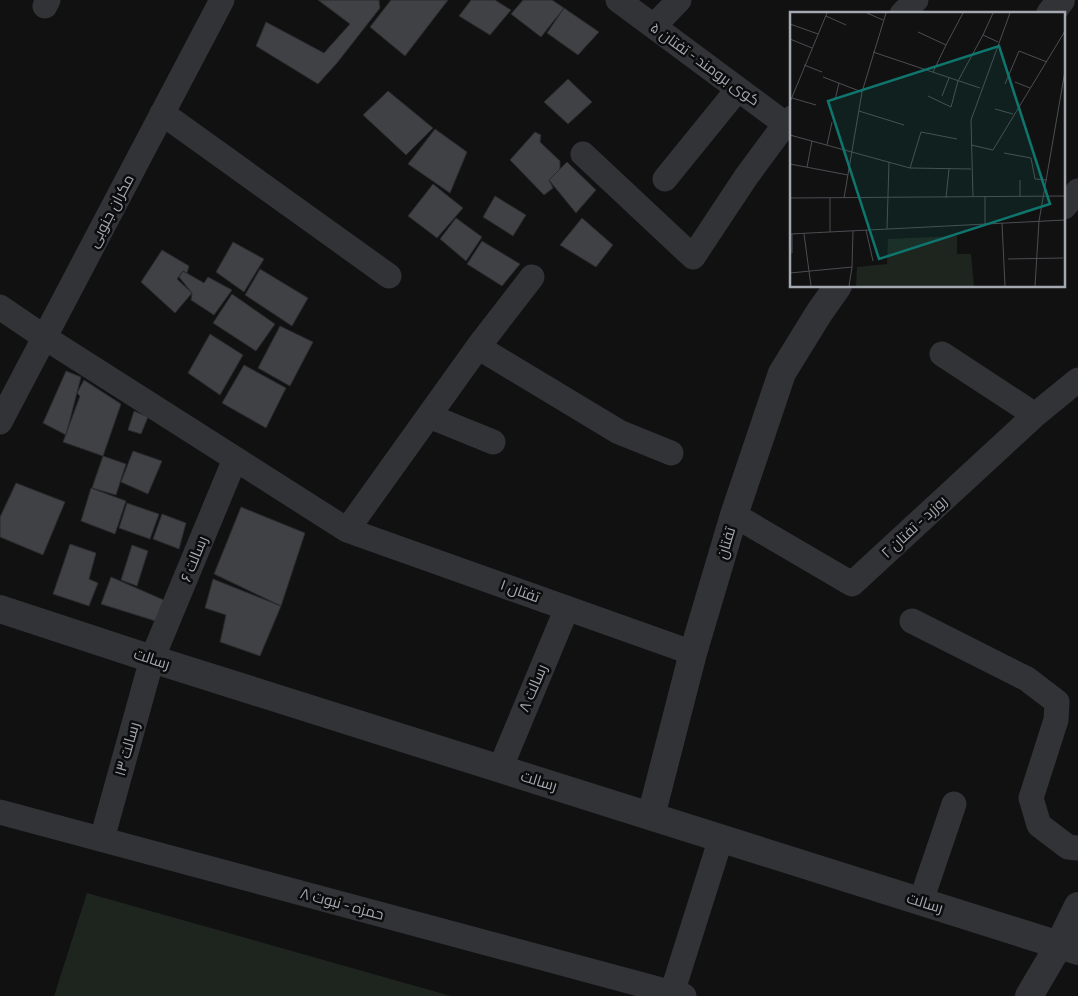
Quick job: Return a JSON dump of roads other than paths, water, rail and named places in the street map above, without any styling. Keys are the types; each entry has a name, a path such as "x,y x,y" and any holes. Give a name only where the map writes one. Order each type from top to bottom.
{"street":[{"name":"کوی برومند - تفتان ۵","path":"618,0 738,89 790,123"},
{"path":"654,26 679,0"},
{"path":"904,12 916,0"},
{"path":"1052,12 1061,0"},
{"name":"مکران جنوبی","path":"0,422 162,113 215,3"},
{"path":"665,179 738,89"},
{"path":"162,113 389,276"},
{"path":"583,154 693,257 746,177 790,123"},
{"path":"1066,205 1078,191"},
{"path":"347,530 478,347 532,277"},
{"name":"تفتان","path":"651,816 693,653 734,515 782,373 837,288"},
{"name":"تفتان ۱","path":"0,307 44,338 347,530 693,653"},
{"path":"478,347 619,432 671,453"},
{"path":"942,354 1035,414"},
{"name":"روزرد - تفتان ۲","path":"734,515 852,584 1035,414 1078,380"},
{"path":"429,416 493,442"},
{"name":"رسالت ۶","path":"152,659 235,459"},
{"name":"رسالت ۸","path":"500,769 567,608"},
{"name":"رسالت","path":"0,609 152,659 1068,948"},
{"path":"912,621 1026,679 1056,702 1056,720 1031,798 1039,824 1068,847 1078,848"},
{"name":"رسالت ۱۳","path":"102,839 152,659"},
{"path":"921,901 954,804"},
{"name":"حمزه - نبوت ۸","path":"0,812 678,994"},
{"path":"678,994 721,838"},
{"path":"1029,996 1068,948 1078,906"}]}
